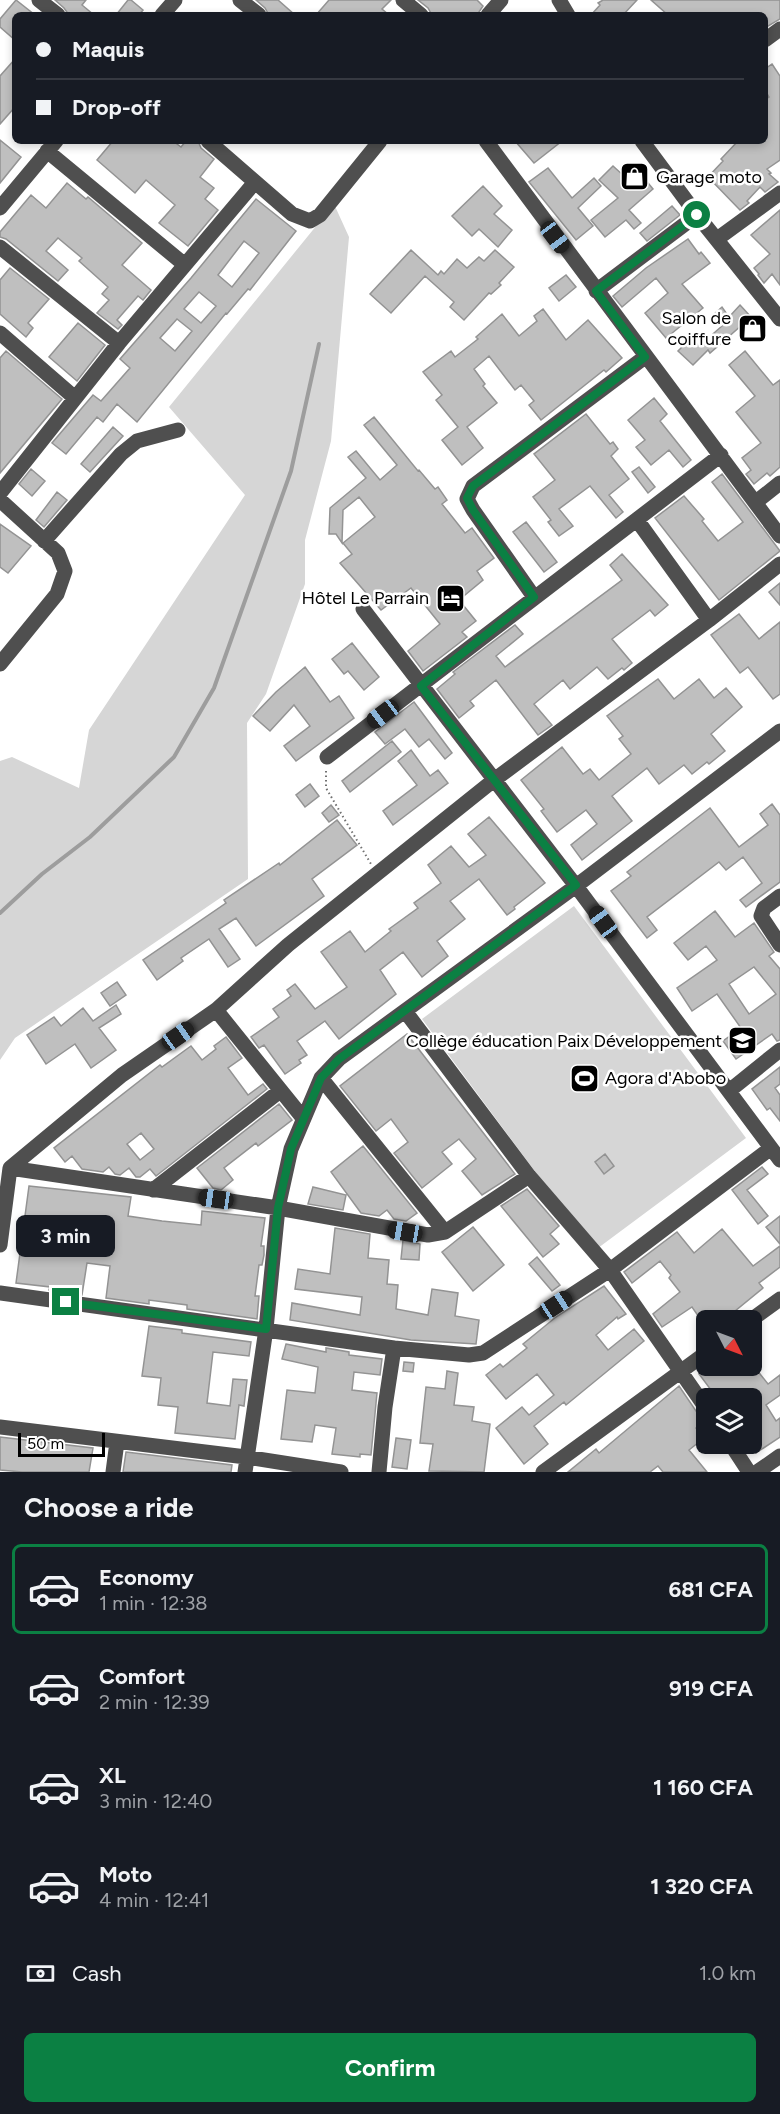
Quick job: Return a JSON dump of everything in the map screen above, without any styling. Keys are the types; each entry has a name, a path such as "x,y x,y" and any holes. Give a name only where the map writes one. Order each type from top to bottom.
{"street":[{"path":"39,0 54,12"},
{"path":"165,12 175,0"},
{"path":"240,0 255,12"},
{"path":"403,0 417,12"},
{"path":"491,12 501,0"},
{"path":"768,38 780,28"},
{"path":"211,144 292,214 305,221 314,220 377,144"},
{"path":"488,144 780,536"},
{"path":"644,144 697,215 780,319"},
{"path":"0,208 52,146 185,265"},
{"path":"0,493 119,343 255,182"},
{"path":"717,239 780,193"},
{"path":"596,291 697,215"},
{"path":"0,247 119,343"},
{"path":"0,333 75,398"},
{"path":"534,597 467,498 473,486 645,357"},
{"path":"45,541 122,454 137,441 178,430"},
{"path":"327,757 721,455"},
{"path":"756,502 780,483"},
{"path":"0,500 58,553 65,571 57,594 0,664"},
{"path":"637,520 709,620"},
{"path":"0,1245 10,1168 122,1075 216,1010 288,945 494,780 709,620 780,564"},
{"path":"0,1293 393,1348 469,1355 483,1353 610,1270 776,1154 576,885 363,609"},
{"path":"245,1464 266,1329 278,1208 291,1149 321,1078 339,1059 576,885 780,731"},
{"path":"780,896 764,908 761,916 780,945"},
{"path":"216,1010 303,1118"},
{"path":"405,1011 529,1176 610,1270 696,1393"},
{"path":"729,1091 780,1050"},
{"path":"321,1078 445,1232"},
{"path":"153,1190 280,1091"},
{"path":"10,1168 278,1208 428,1235 445,1232 529,1176"},
{"path":"762,1312 780,1299"},
{"path":"379,1472 393,1348"},
{"path":"543,1472 696,1360"},
{"path":"0,1427 117,1442 245,1464 341,1472"},
{"path":"113,1472 117,1442"},
{"path":"737,1454 749,1472"},
{"path":"757,1472 780,1456"}],"path":[{"path":"327,757 326,788 372,864"}],"shaded area":[{"path":"334,204 349,237 331,441 305,540 305,584 266,694 247,723 248,879 15,1038 0,1060 0,761 12,757 79,788 89,730 245,495 169,407"},
{"name":"Agora d'Abobo","path":"574,906 746,1138 594,1251 422,1019"}],"building":[{"path":"16,0 31,12 12,12 12,37 0,27 0,19"},
{"path":"55,0 86,0 82,5 90,12 67,12"},
{"path":"128,0 143,10 141,12 118,12"},
{"path":"256,0 278,0 292,12 267,12"},
{"path":"329,0 391,0 382,9 386,12 319,12"},
{"path":"418,0 477,0 483,6 479,12 430,12"},
{"path":"603,0 637,0 626,12 594,12 600,5 598,3"},
{"path":"651,0 780,0 780,19 768,26 768,12 665,12"},
{"path":"12,62 12,110 0,124 0,76"},
{"path":"772,64 780,76 780,160 767,169 778,182 765,192 760,187 747,201 749,203 740,210 708,177 735,144 768,144 768,67"},
{"path":"0,140 21,157 0,183"},
{"path":"110,144 177,144 181,147 184,144 199,144 214,159 200,177 214,188 205,199 218,210 188,246 159,223 175,205 146,180 135,193 97,160"},
{"path":"518,144 558,144 534,163"},
{"path":"613,166 635,186 644,178 653,189 629,210 641,223 634,229 626,220 605,237 591,220 618,198 599,180"},
{"path":"548,168 572,198 594,178 601,186 578,208 593,226 576,240 529,182"},
{"path":"67,183 86,199 88,197 142,243 122,265 151,290 143,300 138,296 117,320 122,325 118,329 97,313 109,300 102,294 108,287 79,261 82,258 58,238 46,251 68,270 58,281 6,239 0,237 0,232 31,195 46,208"},
{"path":"483,186 502,206 494,214 512,230 498,247 479,229 472,236 452,216"},
{"path":"256,199 296,231 250,290 248,289 226,313 137,422 117,404 103,422 97,417 66,454 52,443 93,395 101,401 130,368 120,359","holes":["244,241 259,253 232,287 218,275","199,292 216,306 201,323 184,309","177,319 192,331 175,351 160,338"]},
{"path":"672,206 680,215 647,241 640,233"},
{"path":"780,210 780,285 772,274 764,283 758,275 754,268 770,254 751,235"},
{"path":"688,239 699,254 701,252 710,263 682,284 703,308 666,338 645,313 668,293 656,278 622,307 613,296 646,268"},
{"path":"411,250 438,275 441,271 444,274 457,259 467,268 479,257 484,261 495,250 514,267 499,283 501,285 491,294 489,293 464,320 450,307 454,302 425,276 391,313 370,294"},
{"path":"10,268 49,299 28,323 33,328 26,337 0,314 0,280"},
{"path":"566,275 576,287 559,301 549,288"},
{"path":"740,305 751,317 710,353 708,350 693,365 678,351 691,338 699,346 722,326 713,315 722,307 729,317"},
{"path":"543,309 566,340 588,320 622,358 541,420 529,405 534,401 521,385 515,390 489,356 474,369 485,384 483,386 497,403 467,427 483,448 462,465 442,440 458,427 436,400 442,395 423,372 451,351 455,357 478,339 476,337 502,314 519,336 537,321 534,316"},
{"path":"78,323 105,345 77,381 49,357"},
{"path":"6,351 62,399 0,473 0,358"},
{"path":"745,351 773,385 780,380 780,467 770,476 767,473 754,484 746,474 751,470 742,458 761,443 736,412 755,396 729,365"},
{"path":"654,398 667,414 660,421 691,460 683,467 669,450 651,465 636,447 645,440 628,420"},
{"path":"586,414 610,444 613,442 618,449 611,456 629,479 609,495 623,512 616,518 590,486 559,509 573,526 559,536 548,522 551,520 533,497 555,480 534,454"},
{"path":"374,417 418,471 435,489 438,487 447,500 442,504 465,533 472,528 494,558 477,571 483,580 459,600 476,621 462,632 467,637 423,671 408,651 440,624 411,588 381,610 340,563 352,554 343,543 375,517 359,497 343,510 342,543 336,534 329,534 330,508 366,478 348,457 356,451 380,480 397,465 364,425"},
{"path":"113,427 123,436 90,472 81,464"},
{"path":"639,467 655,487 648,493 632,472"},
{"path":"31,469 45,481 32,496 19,484"},
{"path":"722,474 780,551 719,600 655,518 684,496 704,519 702,521 718,541 743,522 712,482"},
{"path":"57,492 67,500 44,527 36,520"},
{"path":"526,522 557,562 544,572 513,532"},
{"path":"0,524 31,546 8,573 0,567"},
{"path":"622,554 668,605 655,616 650,610 612,639 632,663 608,679 597,667 570,689 563,680 534,704 552,725 538,735 496,680 470,701 474,706 459,718 437,689 455,674 453,672 515,625 523,634 496,656 505,667 622,580 610,565"},
{"path":"780,583 780,605 769,592"},
{"path":"739,614 759,639 780,622 780,694 773,699 748,667 740,673 711,635"},
{"path":"352,643 379,677 364,690 348,671 344,674 332,659"},
{"path":"305,667 330,702 339,696 354,718 296,761 284,746 310,726 294,705 270,731 253,716"},
{"path":"658,679 674,699 699,679 714,698 726,688 742,707 711,734 725,751 692,774 684,765 659,784 647,768 612,796 632,821 582,860 571,845 597,824 586,810 557,832 541,811 544,809 521,780 562,747 583,774 590,769 599,780 631,754 619,739 623,736 607,716"},
{"path":"414,702 452,753 445,759 429,739 419,747 405,729 385,744 375,732"},
{"path":"392,741 401,752 350,792 342,781"},
{"path":"411,750 430,776 438,770 448,783 393,825 383,811 417,785 398,761"},
{"path":"310,784 319,796 305,807 296,795"},
{"path":"772,804 780,815 780,882 746,907 740,900 762,883 743,857 726,870 719,862 647,917 657,930 647,938 611,891 631,876 627,872 710,808 739,847 768,825 760,814"},
{"path":"331,805 339,815 329,822 322,813"},
{"path":"489,817 545,883 507,915 479,879 450,901 465,919 437,941 448,956 422,977 403,952 380,970 396,994 339,1039 325,1021 297,1041 307,1055 299,1060 301,1063 285,1074 264,1045 259,1048 251,1037 279,1017 273,1009 291,996 287,990 295,984 315,1009 347,987 321,952 350,931 365,952 391,931 389,929 418,908 414,903 441,883 428,865 451,846 469,867 486,855 468,834"},
{"path":"337,820 357,845 312,879 324,896 256,946 236,918 219,929 240,959 228,967 209,939 181,958 183,961 157,980 143,960 226,903 224,900 279,863 280,865"},
{"path":"715,911 735,937 754,923 774,952 769,956 780,969 780,1040 777,1041 772,1034 736,1059 723,1041 741,1028 717,994 692,1011 677,988 717,960 706,946 688,960 674,943","holes":["754,967 776,994 749,1014 729,984"]},
{"path":"117,982 126,995 110,1006 101,993"},
{"path":"116,1005 121,1014 99,1028 116,1050 91,1068 75,1044 46,1064 27,1035 54,1017 61,1026 83,1008 93,1021"},
{"path":"407,1034 515,1174 482,1195 462,1171 476,1159 459,1139 442,1152 452,1164 422,1188 394,1153 408,1142 391,1119 376,1131 340,1086"},
{"path":"226,1037 242,1058 228,1068 248,1095 263,1084 267,1089 156,1176 150,1169 140,1177 136,1177 129,1168 120,1175 115,1174 109,1167 103,1172 82,1169 72,1156 65,1162 54,1148 160,1065 162,1067 191,1046 202,1060 216,1049 214,1046","holes":["141,1133 154,1149 140,1160 127,1144"]},
{"path":"780,1067 780,1084 775,1088 780,1095 780,1121 770,1108 767,1110 752,1089"},
{"path":"279,1104 292,1120 258,1146 256,1143 224,1168 233,1180 221,1190 213,1188 197,1168"},
{"path":"363,1146 417,1213 406,1221 394,1219 387,1210 379,1216 361,1213 331,1172"},
{"path":"605,1154 614,1166 604,1174 595,1162"},
{"path":"762,1167 768,1174 747,1190 768,1216 758,1224 732,1190"},
{"path":"29,1186 131,1197 128,1216 162,1221 201,1225 202,1211 265,1218 261,1246 264,1246 264,1255 262,1265 259,1265 255,1296 259,1296 257,1319 187,1309 187,1305 149,1300 149,1304 106,1298 110,1266 87,1263 82,1295 49,1290 50,1287 16,1283"},
{"path":"313,1187 346,1195 343,1210 308,1204"},
{"path":"527,1189 559,1226 550,1234 559,1244 543,1257 501,1206"},
{"path":"780,1216 780,1244 766,1227"},
{"path":"473,1227 504,1265 473,1291 442,1252"},
{"path":"335,1228 370,1234 368,1258 389,1260 387,1284 398,1285 396,1309 428,1315 432,1289 458,1293 455,1316 479,1320 476,1344 411,1340 290,1320 292,1303 360,1315 362,1297 295,1289 298,1269 330,1274"},
{"path":"722,1229 753,1266 780,1246 780,1267 759,1283 763,1288 736,1310 696,1310 696,1313 692,1307 662,1327 653,1314 680,1292 669,1278 671,1275 660,1261 632,1283 624,1272 677,1232 694,1253"},
{"path":"403,1240 420,1244 419,1260 401,1259"},
{"path":"537,1257 560,1285 552,1291 529,1264"},
{"path":"604,1286 626,1314 618,1319 617,1317 596,1335 608,1350 634,1329 644,1341 566,1405 564,1402 534,1426 548,1444 524,1464 496,1428 522,1407 529,1415 554,1395 537,1374 506,1399 486,1375 500,1364 503,1367 527,1348 523,1344 556,1317"},
{"path":"149,1326 182,1330 182,1333 251,1342 249,1356 213,1352 207,1403 230,1406 233,1379 247,1380 244,1406 239,1405 235,1439 175,1433 178,1407 158,1405 161,1378 142,1376"},
{"path":"286,1344 326,1352 326,1348 349,1352 349,1355 382,1359 380,1375 354,1372 352,1390 377,1393 371,1455 360,1454 360,1457 332,1454 336,1428 315,1425 312,1442 281,1439 287,1390 315,1393 318,1367 282,1359"},
{"path":"404,1362 414,1363 413,1372 403,1371"},
{"path":"447,1371 458,1373 454,1405 474,1407 472,1421 490,1424 484,1472 429,1471 433,1444 420,1443 426,1387 445,1389"},
{"path":"780,1375 780,1395 766,1405 776,1421 780,1418 780,1437 762,1449 762,1388 710,1388 700,1376 762,1376 768,1384"},
{"path":"679,1386 696,1411 696,1444 689,1450 707,1472 663,1472 658,1466 650,1472 568,1472 596,1449 599,1453"},
{"path":"0,1437 93,1448 89,1472 0,1470"},
{"path":"396,1438 411,1440 407,1469 392,1467"},
{"path":"126,1452 232,1465 231,1472 123,1472"}],"waterway":[{"path":"0,913 42,874 90,837 174,757 214,688 291,471 319,344"}],"place":[{"name":"Garage moto","path":"635,177"},
{"name":"Salon de coiffure","path":"752,328"},
{"name":"Hôtel Le Parrain","path":"450,598"},
{"name":"Collège éducation Paix Développement","path":"743,1041"},
{"name":"Agora d'Abobo","path":"584,1078"}],"route":[{"path":"66,1302 266,1329 278,1208 291,1149 321,1078 339,1059 576,885 421,686 534,597 473,510 467,498 473,486 645,357 596,291 697,215"}]}
